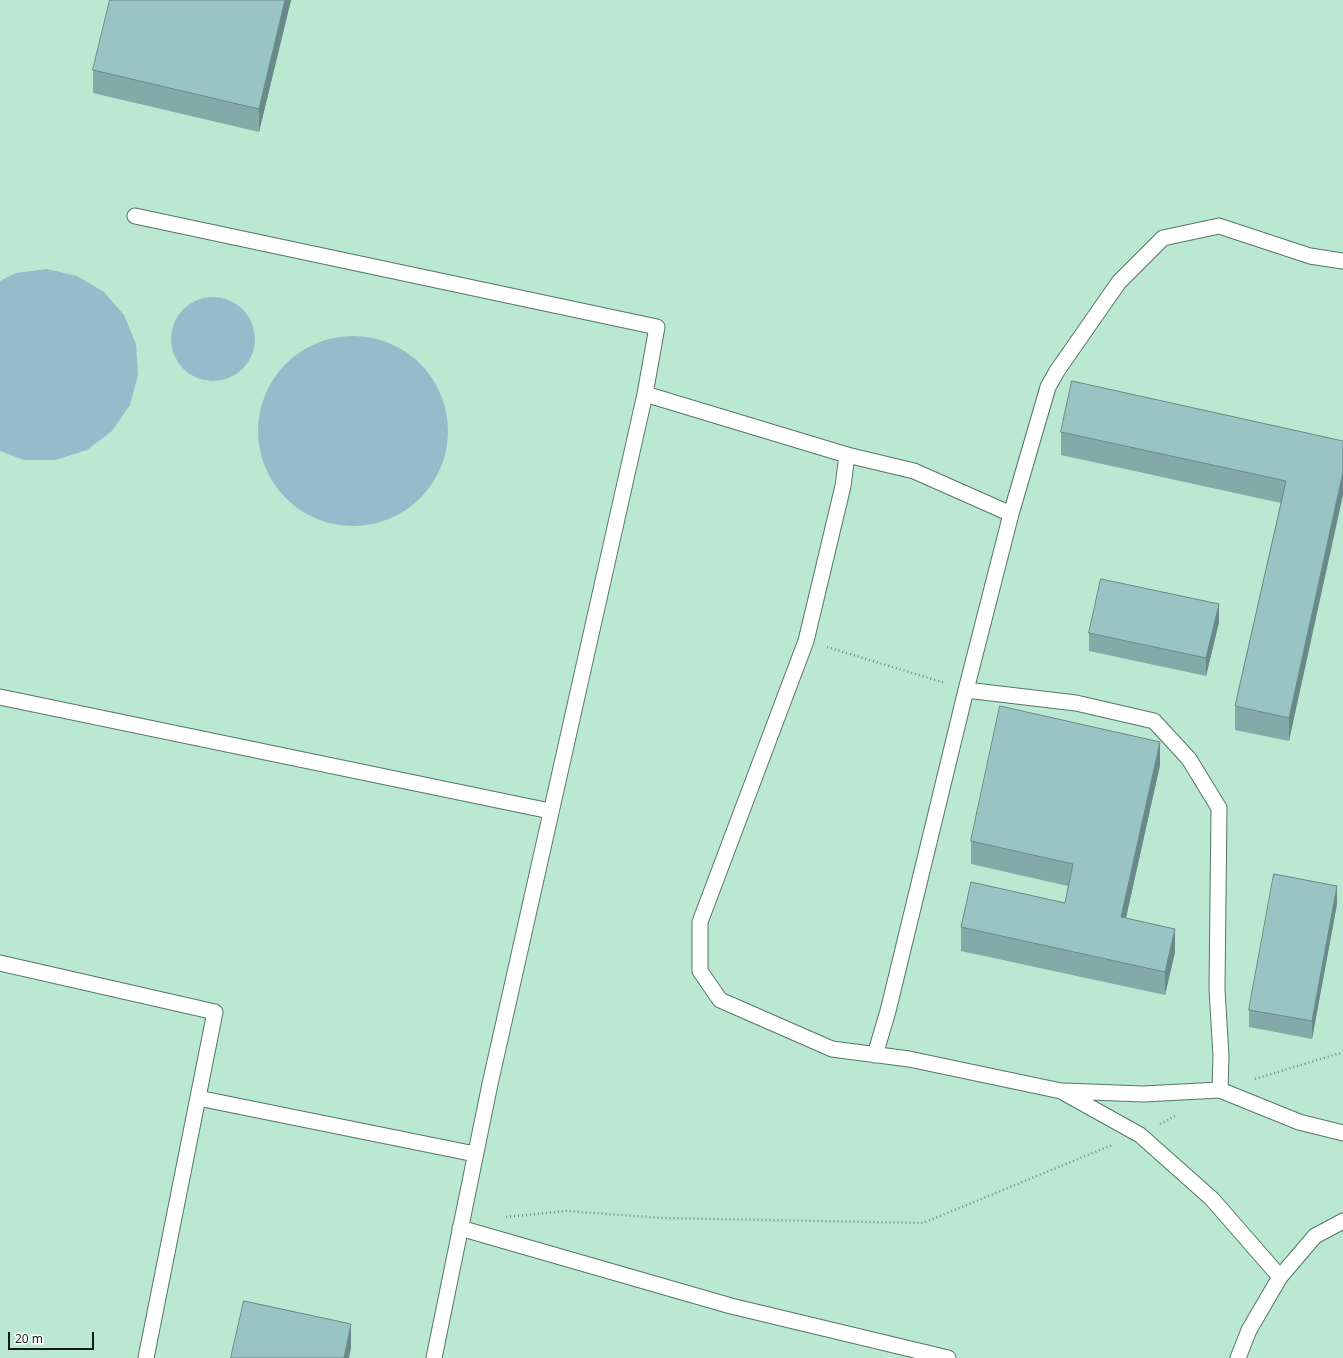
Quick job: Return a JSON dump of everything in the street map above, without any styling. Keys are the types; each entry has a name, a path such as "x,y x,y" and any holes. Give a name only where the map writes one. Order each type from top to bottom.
{"lane":[{"path":"135,216 657,327 645,394 550,811 460,1228 434,1358"},
{"path":"875,1055 888,1011 966,690 1012,514 1048,387 1057,371 1120,282 1163,238 1219,226 1310,256 1343,261"},
{"path":"645,394 847,455 914,471 1012,514"},
{"path":"847,455 843,486 806,641 700,922 700,971 720,1000 832,1049 909,1059 1061,1090 1143,1094 1220,1090 1299,1122 1343,1133"},
{"path":"966,690 1076,704 1154,721 1189,759 1219,808 1217,989 1221,1056 1220,1090"},
{"path":"0,697 550,811"},
{"path":"0,963 215,1012 146,1358"},
{"path":"1061,1090 1140,1135 1212,1199 1280,1277"},
{"path":"198,1098 476,1154"},
{"path":"1238,1358 1249,1330 1280,1277 1315,1236 1343,1221"},
{"path":"460,1228 731,1306 948,1358"}],"path":[{"path":"806,641 966,690"},
{"path":"1220,1090 1343,1053"},
{"path":"502,1218 566,1211 662,1218 923,1223 1140,1135 1180,1113"}],"shaded area":[{"path":"0,0 1343,0 1343,1358 0,1358"}],"water":[{"path":"47,269 77,276 104,292 124,315 136,344 138,375 130,405 112,431 87,450 56,460 24,460 0,451 0,281 16,273"},
{"path":"205,297 221,297 237,304 248,315 255,331 255,347 252,355 243,369 237,374 221,381 205,381 189,374 178,363 171,347 171,331 178,315 189,304"},
{"path":"362,336 372,337 398,347 414,357 427,370 441,394 447,412 447,450 441,468 427,492 414,505 390,519 372,525 344,526 334,525 308,515 292,505 279,492 265,468 259,450 258,422 259,412 269,386 279,370 292,357 316,343 334,337"}],"building":[{"path":"110,0 285,0 259,109 93,70"},
{"path":"1072,381 1343,441 1343,472 1289,718 1235,706 1286,481 1061,432"},
{"path":"1101,579 1219,604 1206,658 1089,633"},
{"path":"1000,706 1160,742 1121,917 1175,929 1165,972 961,927 971,882 1065,903 1073,864 971,841"},
{"path":"1274,874 1337,886 1312,1021 1249,1010"},
{"path":"244,1301 351,1324 344,1358 231,1358"}]}
